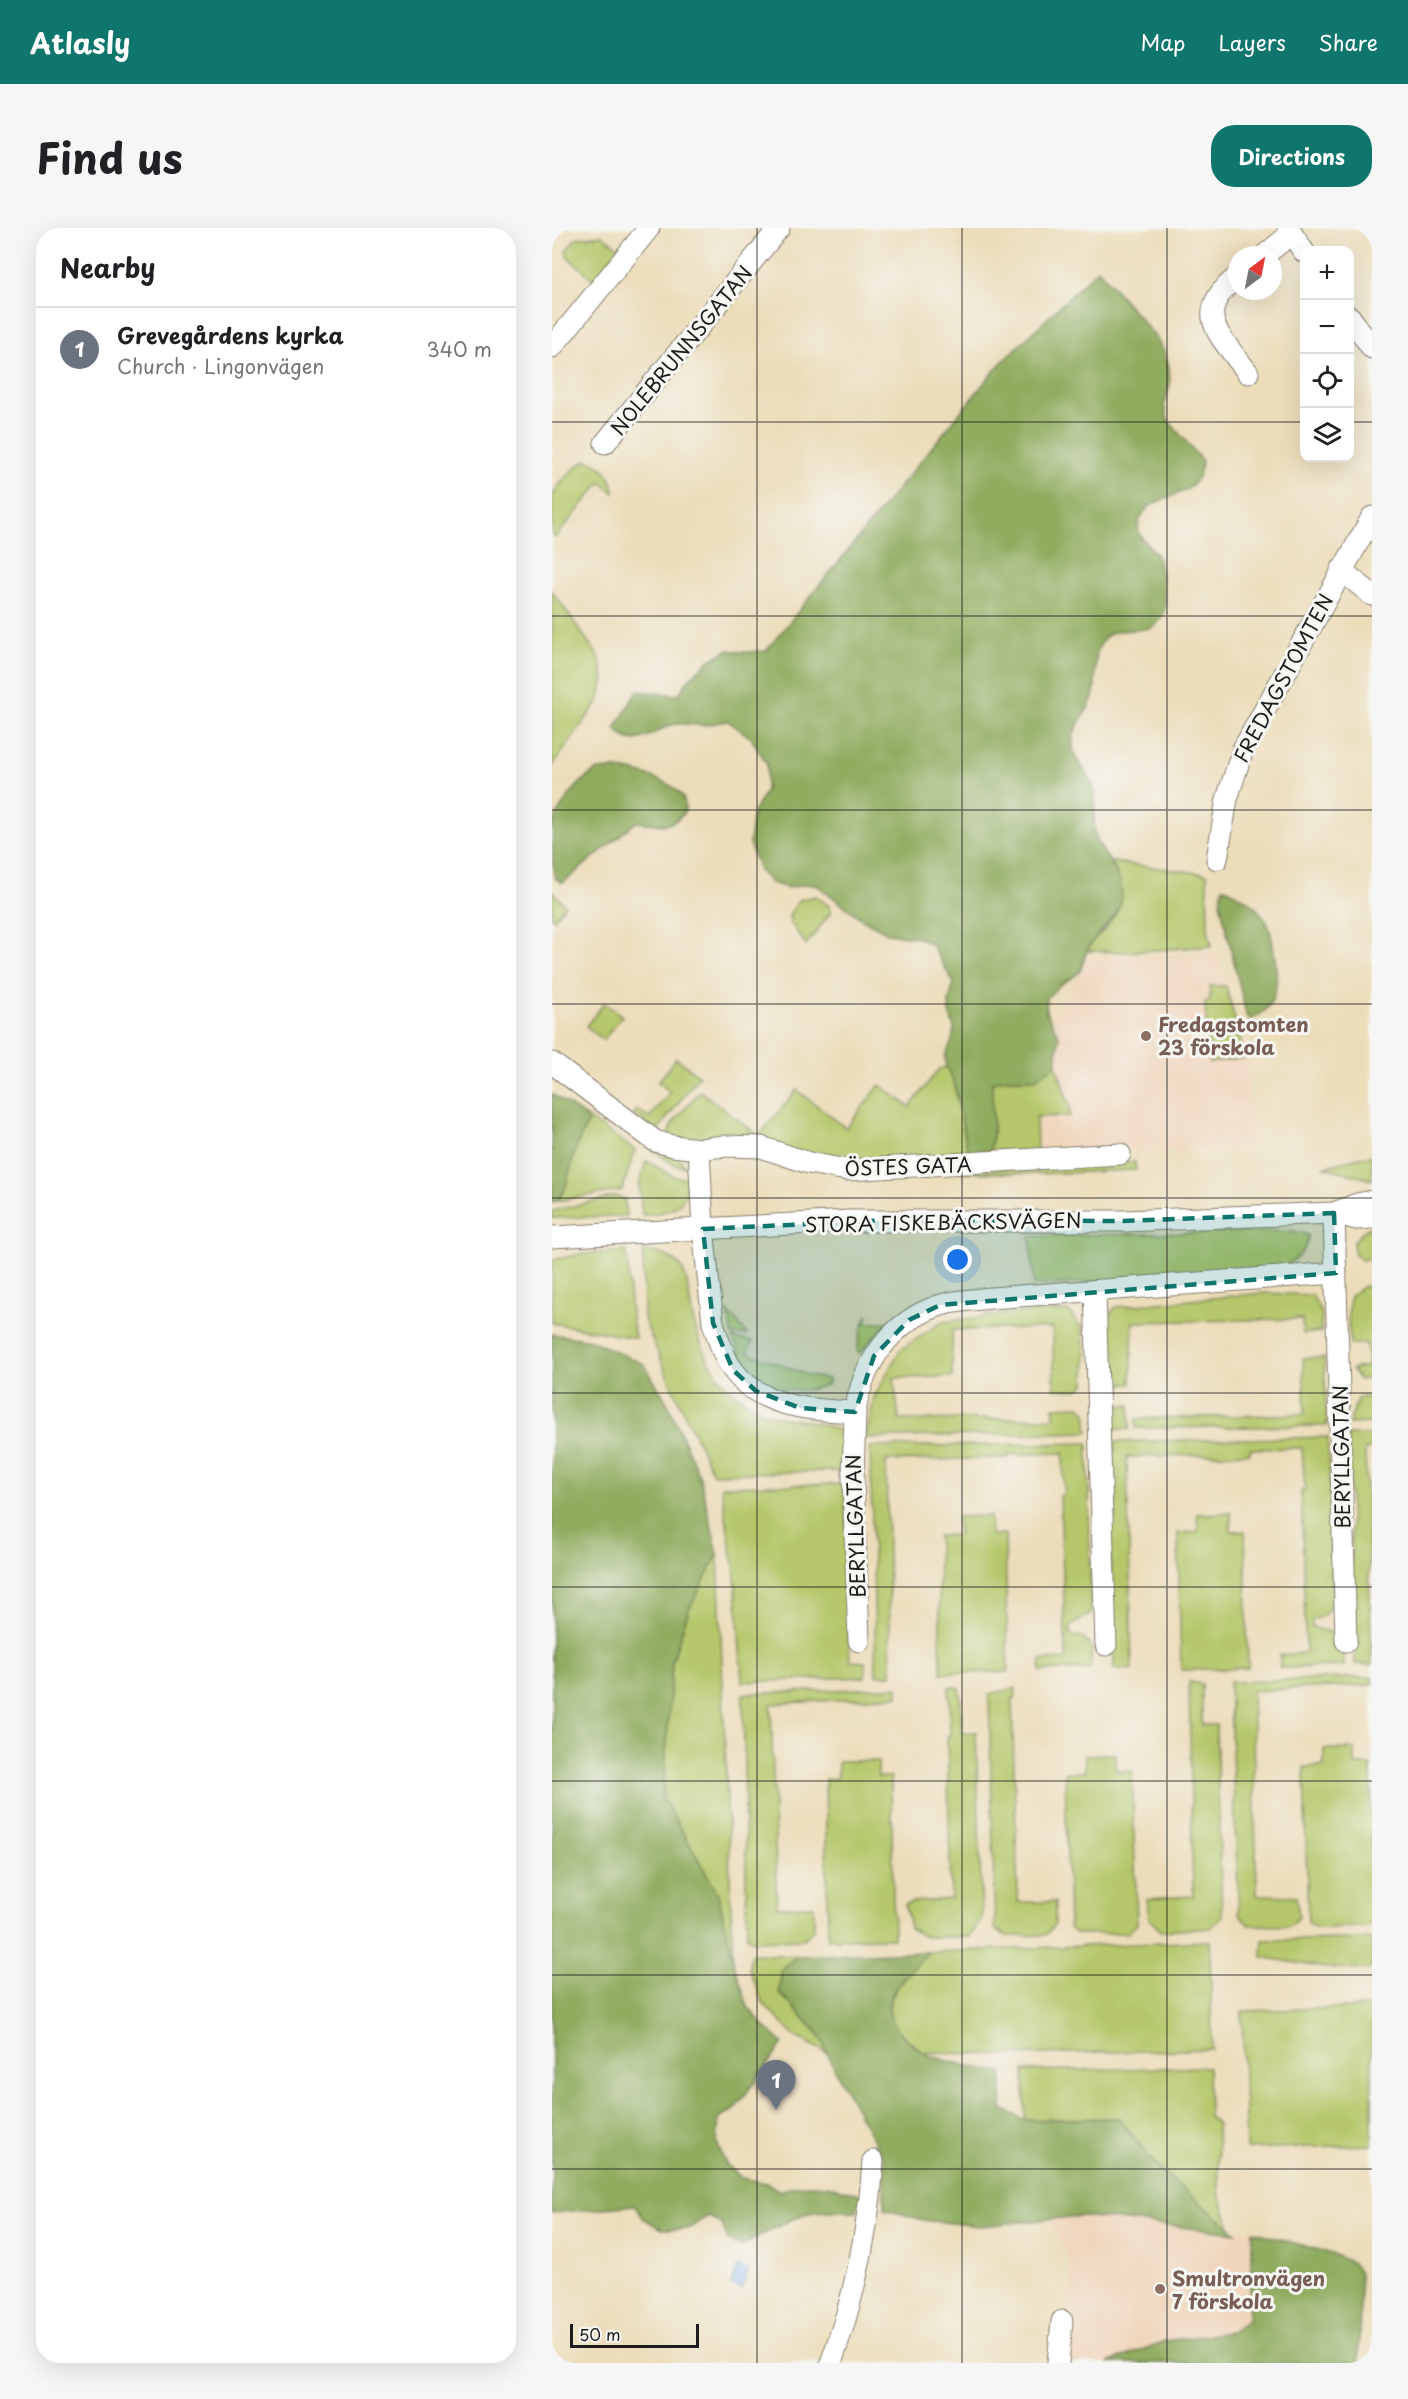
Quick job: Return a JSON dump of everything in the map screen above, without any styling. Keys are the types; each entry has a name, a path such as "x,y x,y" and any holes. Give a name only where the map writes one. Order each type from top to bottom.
{"street":[{"path":"552,347 649,228"},
{"name":"NOLEBRUNNSGATAN","path":"605,443 779,228"},
{"path":"1274,246 1290,231 1301,246"},
{"path":"1228,286 1215,298 1212,312 1217,330 1248,373"},
{"path":"1354,323 1372,348"},
{"name":"FREDAGSTOMTEN","path":"1217,859 1227,799 1242,749 1372,517"},
{"name":"FREDAGSTOMTEN","path":"1341,570 1372,595"},
{"name":"ÖSTES GATA","path":"552,1063 648,1137 673,1146 699,1149 725,1146 761,1147 809,1163 847,1170 1120,1154"},
{"path":"699,1149 703,1229 713,1323 733,1370 756,1391 776,1401 800,1408 855,1412"},
{"name":"STORA FISKEBÄCKSVÄGEN","path":"1334,1213 1372,1201"},
{"name":"STORA FISKEBÄCKSVÄGEN","path":"552,1237 892,1220 1123,1221 1334,1213 1357,1219 1372,1218"},
{"name":"BERYLLGATAN","path":"1334,1213 1346,1641"},
{"name":"BERYLLGATAN","path":"859,1641 853,1477 855,1412 858,1392 874,1356 888,1338 909,1320 940,1305 961,1301 1336,1273"},
{"path":"1095,1290 1106,1645"},
{"path":"831,2363 854,2291 871,2190 873,2161"},
{"path":"1059,2363 1062,2321"}],"highlighted area":[{"path":"1334,1213 1336,1273 940,1305 909,1320 874,1356 855,1412 800,1408 756,1391 733,1370 713,1323 703,1229 892,1220 1123,1221"}],"shaded area":[{"name":"Fredagstomten 23 förskola","path":"1217,952 1247,1057 1251,1149 1040,1153 1037,1110 1054,1016 1088,957"},
{"name":"Smultronvägen 7 förskola","path":"1082,2216 1253,2231 1249,2319 1231,2332 1165,2341 1108,2363 1068,2363 1071,2283 1068,2257 1049,2219"}],"green space":[{"path":"602,235 619,248 594,280 568,257 566,251 576,238"},
{"path":"1098,269 1157,339 1164,351 1169,366 1170,384 1164,406 1168,420 1202,461 1199,475 1193,484 1156,503 1147,509 1140,519 1138,525 1141,536 1159,561 1165,607 1156,625 1148,629 1113,633 1101,643 1096,657 1092,699 1073,738 1078,762 1089,777 1094,789 1096,837 1121,885 1120,906 1087,951 1079,972 1060,985 1047,998 1046,1012 1059,1036 1056,1065 1035,1079 1004,1079 992,1082 993,1134 990,1151 968,1153 954,1082 946,1066 945,1056 952,1041 954,1028 949,1012 949,1000 954,983 931,944 919,938 888,933 862,919 818,886 807,884 788,888 771,883 759,870 749,843 753,813 766,790 767,764 751,738 728,721 705,725 675,724 636,740 622,736 615,729 637,691 678,695 689,679 710,660 727,650 766,651 998,366"},
{"path":"587,460 606,472 612,482 614,493 601,482 556,537 552,536 554,493 577,466"},
{"path":"552,591 599,657 604,678 600,699 552,767"},
{"path":"615,769 642,774 671,786 683,798 685,811 680,818 669,824 636,822 563,883 556,879 554,867 553,824 556,817 570,794 590,775 598,770"},
{"path":"1112,862 1207,874 1208,929 1212,946 1125,952 1087,951 1095,938 1107,928 1121,886"},
{"path":"1223,887 1258,910 1272,936 1277,973 1275,992 1267,1008 1250,1020 1247,1018 1220,902"},
{"path":"552,891 565,905 554,919 552,917"},
{"path":"816,896 829,906 831,912 806,945 790,922 789,915 799,900"},
{"path":"1210,986 1226,986 1245,1058 1209,1063 1205,1002 1210,1001"},
{"path":"604,1003 622,1016 603,1040 586,1026"},
{"path":"676,1058 699,1076 657,1131 634,1114 637,1109 649,1118 670,1092 658,1082"},
{"path":"1056,1065 1070,1107 1070,1116 1036,1117 1037,1152 990,1151 993,1134 992,1082 1004,1079 1035,1079"},
{"path":"946,1066 954,1082 968,1153 852,1164 667,1137 672,1124 700,1091 759,1136 797,1090 846,1128 880,1085 910,1107 938,1070"},
{"path":"552,1094 582,1114 588,1122 576,1147 565,1189 557,1201 552,1202"},
{"path":"582,1114 635,1150 622,1190 557,1201 565,1189 576,1147 588,1122"},
{"path":"652,1150 677,1156 686,1167 673,1164"},
{"path":"1372,1156 1372,1180 1325,1167 1359,1157"},
{"path":"646,1161 673,1176 688,1179 684,1197 674,1208 642,1215 639,1186"},
{"path":"1135,1162 1136,1170 1035,1174 960,1172"},
{"path":"616,1196 625,1199 626,1216 552,1218 552,1211"},
{"path":"1372,1226 1372,1258 1362,1260 1355,1255 1353,1243 1363,1231"},
{"path":"1294,1231 1308,1235 1307,1241 1299,1255 1281,1269 1034,1286 1030,1236"},
{"path":"643,1250 671,1259 684,1273 693,1319 706,1356 729,1388 767,1414 820,1424 846,1435 846,1466 838,1471 713,1474 670,1382 644,1319"},
{"path":"627,1251 630,1305 635,1338 552,1323 552,1260 582,1254"},
{"path":"1364,1286 1372,1288 1372,1378 1359,1380 1352,1369 1368,1366 1366,1343 1350,1345 1348,1316 1350,1296"},
{"path":"1264,1293 1312,1295 1322,1314 1321,1332 1303,1334 1302,1319 1133,1322 1131,1384 1113,1385 1110,1380 1105,1354 1106,1334 1109,1317 1116,1307"},
{"path":"728,1311 747,1334 746,1335 732,1335"},
{"path":"1068,1311 1082,1328 1086,1355 1085,1384 1078,1390 1054,1389 1053,1328 952,1330 952,1377 894,1378 899,1420 1054,1418 1054,1407 1080,1406 1086,1412 1088,1432 866,1438 874,1397 900,1350 942,1322 1010,1313"},
{"path":"868,1314 865,1323 888,1322 860,1353 857,1351 862,1327"},
{"path":"552,1334 590,1340 644,1364 668,1404 700,1478 718,1554 689,1609 672,1662 663,1798 718,1894 733,1961 748,2007 783,2043 734,2110 719,2119 717,2143 726,2164 742,2178 767,2183 780,2191 800,2186 821,2185 862,2195 857,2211 809,2213 791,2219 741,2246 728,2241 722,2224 708,2216 688,2229 662,2229 643,2218 635,2205 552,2213"},
{"path":"733,1338 753,1341 747,1352 810,1376 828,1379 828,1384 797,1391 770,1384 758,1377 748,1366"},
{"path":"1303,1358 1324,1358 1327,1426 1136,1428 1136,1419 1305,1414"},
{"path":"1358,1397 1372,1397 1372,1423 1349,1424"},
{"path":"1130,1405 1130,1429 1108,1429 1110,1406"},
{"path":"1348,1435 1372,1435 1372,1449 1365,1449 1372,1665 1355,1664"},
{"path":"1328,1437 1333,1600 1324,1616 1312,1620 1312,1627 1330,1632 1334,1647 1343,1648 1344,1666 1280,1668 1280,1655 1306,1653 1301,1491 1305,1490 1302,1448 1250,1449 1250,1453 1127,1457 1132,1670 1114,1669 1108,1442"},
{"path":"1088,1443 1091,1613 1070,1627 1071,1636 1083,1637 1092,1649 1090,1669 1040,1671 1041,1660 1066,1659 1060,1496 1064,1495 1063,1453 1008,1455 1008,1458 886,1461 891,1675 876,1675 870,1447"},
{"path":"845,1484 850,1661 865,1662 865,1677 742,1682 735,1574 721,1486"},
{"path":"1231,1513 1231,1531 1245,1531 1248,1668 1181,1670 1178,1533 1198,1532 1197,1514"},
{"path":"990,1516 991,1535 1005,1534 1008,1672 941,1673 938,1536 958,1535 957,1517"},
{"path":"718,1554 733,1961 718,1894 663,1798 672,1662 689,1609"},
{"path":"1372,1677 1372,1685 1252,1691 1257,1895 1296,1896 1299,1917 1289,1926 1249,1925 1239,1915 1229,1682"},
{"path":"1189,1682 1202,1684 1202,1725 1216,1725 1222,1917 1211,1928 1161,1931 1149,1919 1147,1899 1193,1896"},
{"path":"898,1687 898,1696 771,1704 777,1907 814,1906 814,1929 804,1939 754,1941 747,1936 743,1694"},
{"path":"949,1687 960,1688 962,1733 976,1732 982,1919 969,1937 925,1937 910,1928 905,1904 951,1899 947,1736 950,1736"},
{"path":"1016,1688 1015,1699 1012,1699 1018,1902 1055,1902 1055,1924 1046,1935 1007,1936 995,1929 989,1694"},
{"path":"1324,1749 1355,1749 1355,1765 1371,1765 1372,1922 1367,1927 1316,1928 1308,1922 1304,1767 1324,1766"},
{"path":"1116,1754 1116,1771 1132,1771 1137,1924 1128,1933 1077,1934 1069,1928 1065,1773 1085,1772 1085,1755"},
{"path":"838,1761 878,1761 878,1777 891,1777 894,1938 828,1939 825,1779 838,1778"},
{"path":"1372,1939 1372,1969 1326,1968 1262,1957 1263,1940"},
{"path":"1210,1941 1212,2049 1007,2055 921,2052 894,2026 889,2016 889,2006 899,1986 929,1952"},
{"path":"929,1952 900,1983 889,2003 894,2024 910,2042 921,2051 937,2058 1002,2072 1002,2109 1025,2120 1119,2118 1157,2167 1236,2233 1082,2216 980,2226 923,2220 884,2209 884,2159 838,2076 819,2034 779,1992 782,1969 797,1956"},
{"path":"751,1954 797,1956 782,1969 779,1992 819,2034 828,2053 794,2036 763,2003 749,1969"},
{"path":"1372,2007 1372,2145 1246,2149 1242,2011"},
{"path":"1208,2067 1209,2116 1217,2125 1219,2193 1231,2229 1157,2167 1119,2118 1025,2120 1024,2071"},
{"path":"1253,2231 1332,2254 1351,2262 1360,2273 1359,2363 1108,2363 1165,2341 1231,2332 1248,2319"}],"water":[{"path":"738,2266 749,2270 741,2289 731,2285"}],"place":[{"name":"Fredagstomten 23 förskola","path":"1146,1036"},
{"name":"Grevegårdens kyrka","path":"776,2110"},
{"name":"Smultronvägen 7 förskola","path":"1160,2289"}]}
